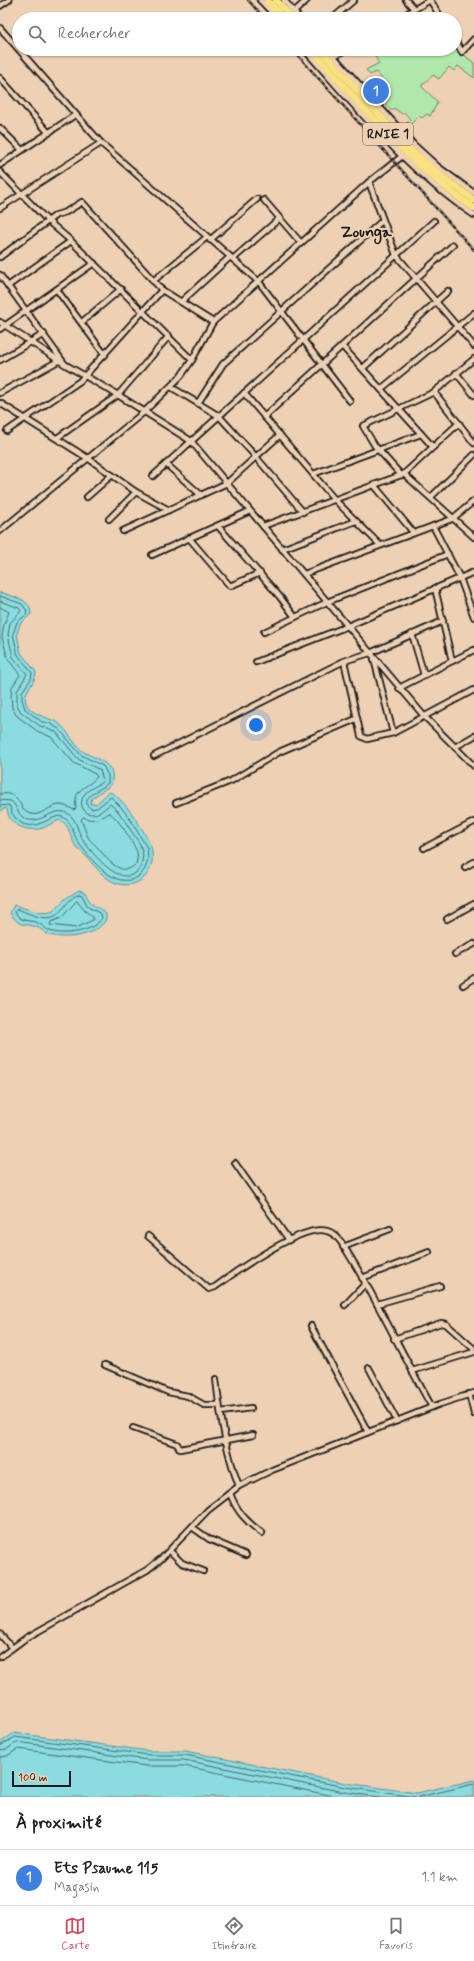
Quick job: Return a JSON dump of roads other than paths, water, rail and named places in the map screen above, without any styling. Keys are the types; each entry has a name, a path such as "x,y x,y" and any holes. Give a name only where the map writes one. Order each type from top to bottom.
{"highway":[{"path":"267,0 278,12"},
{"path":"276,0 289,12"},
{"name":"RNIE 1","path":"317,56 406,154 438,181 474,208"},
{"name":"RNIE 1","path":"326,56 410,149 436,172 474,200"}],"street":[{"path":"0,6 9,0"},
{"path":"260,0 271,12"},
{"path":"284,0 291,12"},
{"path":"296,12 307,0"},
{"path":"340,12 354,0"},
{"path":"406,0 414,9"},
{"path":"409,12 430,0 438,12"},
{"path":"0,28 12,42"},
{"path":"462,52 474,39"},
{"path":"24,56 100,143 259,282 282,310 350,401"},
{"path":"310,56 400,156 444,194 474,215"},
{"path":"334,56 414,145 437,166 474,193"},
{"path":"0,78 49,133"},
{"path":"0,165 76,115"},
{"path":"0,128 22,150"},
{"path":"0,208 100,143"},
{"path":"0,532 89,459 171,387 192,360 213,322 400,156"},
{"path":"0,172 48,221 121,289 192,360"},
{"path":"369,182 382,221 396,255 474,346"},
{"path":"153,280 257,199"},
{"path":"264,200 301,243"},
{"path":"0,257 56,214 66,212 82,202 162,290 182,301 213,322"},
{"path":"182,301 280,218"},
{"path":"198,403 223,364 382,221"},
{"path":"153,476 434,221"},
{"path":"8,286 71,241"},
{"path":"264,417 453,245"},
{"path":"0,329 94,263"},
{"path":"0,275 44,334 60,360"},
{"path":"82,322 121,289"},
{"path":"57,290 105,355"},
{"path":"7,431 80,381 144,312 162,290"},
{"path":"363,368 448,291"},
{"path":"381,389 474,313"},
{"path":"0,322 66,365 118,394 191,441 399,688 424,716 474,766"},
{"path":"0,360 44,334"},
{"path":"57,438 118,394 169,336"},
{"path":"342,346 433,447"},
{"path":"474,359 434,392 363,426 378,450 402,474 431,497 452,519 474,537"},
{"path":"0,393 60,360"},
{"path":"456,373 474,395"},
{"path":"171,387 219,416 303,512"},
{"path":"434,392 474,443"},
{"path":"244,393 335,500 380,545"},
{"path":"0,403 57,438 112,474 136,492 169,510"},
{"path":"263,526 402,474 459,423"},
{"path":"313,474 421,434"},
{"path":"123,531 227,483 280,435"},
{"path":"431,497 474,455"},
{"path":"166,464 201,495"},
{"path":"87,497 112,474"},
{"path":"374,485 413,532"},
{"path":"109,519 136,492"},
{"path":"304,574 413,532 452,519 474,502"},
{"path":"152,555 250,511"},
{"path":"282,549 356,521"},
{"path":"218,526 260,573 296,618"},
{"path":"433,526 460,578 473,609 474,617"},
{"path":"189,538 230,586 260,573"},
{"path":"264,632 327,602 448,554"},
{"path":"256,662 348,626 474,572"},
{"path":"435,588 452,661"},
{"path":"154,756 344,662 370,653 443,621"},
{"path":"412,634 424,676"},
{"path":"399,688 474,650"},
{"path":"374,658 393,733"},
{"path":"344,662 356,719 361,736 364,738 393,733 474,690"},
{"path":"176,803 231,781 279,752 356,719"},
{"path":"455,747 474,736"},
{"path":"424,848 474,822"},
{"path":"465,867 474,862"},
{"path":"447,919 474,904"},
{"path":"455,954 474,944"},
{"path":"462,985 474,978"},
{"path":"235,1163 289,1240"},
{"path":"148,1236 209,1289 249,1262 289,1240 308,1232 326,1230 337,1238 343,1246 377,1304 394,1339 432,1407"},
{"path":"343,1246 390,1230"},
{"path":"362,1278 429,1252"},
{"path":"345,1306 365,1284"},
{"path":"377,1304 440,1286"},
{"path":"394,1339 441,1324 446,1324 474,1350 412,1371"},
{"path":"311,1326 368,1432"},
{"path":"106,1365 168,1392 188,1396 204,1405 219,1405"},
{"path":"369,1368 397,1421"},
{"path":"216,1379 219,1405 232,1468 240,1486"},
{"path":"0,1657 12,1648 147,1570 170,1550 208,1510 240,1486 272,1470 471,1393 474,1414"},
{"path":"221,1412 250,1408"},
{"path":"133,1428 177,1444 180,1449 252,1435"},
{"path":"230,1493 240,1514 249,1524 262,1533"},
{"path":"192,1528 209,1539 246,1555"},
{"path":"170,1550 182,1563 203,1571"},
{"path":"0,1634 12,1648"}],"water":[{"path":"0,592 23,600 30,607 31,614 20,624 17,634 21,653 36,672 25,699 28,707 35,713 60,724 79,748 108,765 111,770 111,785 92,798 90,804 96,804 109,792 114,795 127,807 149,841 152,853 151,865 146,876 138,882 125,885 118,884 106,877 76,846 68,828 60,820 43,828 34,830 15,824 9,817 6,808 0,811"},
{"path":"79,890 85,892 92,904 106,914 106,919 102,925 89,933 73,937 50,935 38,928 19,923 10,913 14,905 40,913 52,912 66,898"},
{"path":"14,1733 149,1751 185,1751 346,1783 417,1793 474,1780 474,1797 0,1797 0,1743"}],"railway":[{"path":"248,0 259,12"},
{"path":"298,56 474,250"}],"place":[{"name":"Ets Psaume 115","path":"376,91"}],"district":[{"name":"Zounga","path":"366,232"}]}
